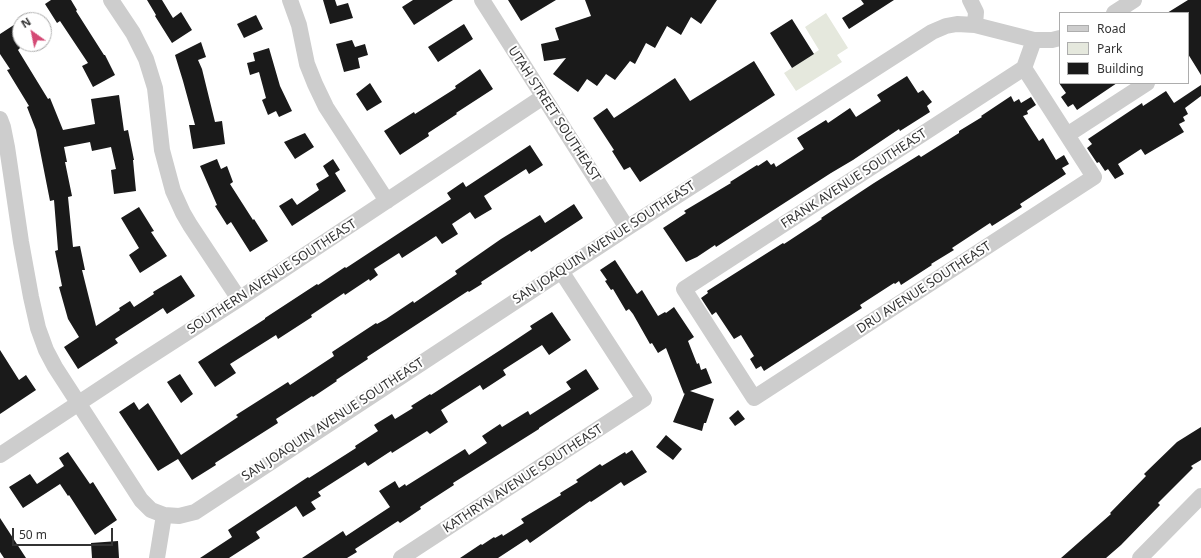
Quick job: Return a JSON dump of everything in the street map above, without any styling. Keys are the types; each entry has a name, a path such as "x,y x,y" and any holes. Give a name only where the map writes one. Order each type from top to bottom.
{"street":[{"path":"111,0 133,33 146,59 155,88 162,150 173,191 190,226 239,299"},
{"path":"290,0 299,25 307,64 326,107 387,201"},
{"name":"UTAH STREET SOUTHEAST","path":"482,0 627,228"},
{"path":"970,0 976,12 975,25"},
{"path":"1116,12 1134,0"},
{"name":"SAN JOAQUIN AVENUE SOUTHEAST","path":"164,514 179,516 195,512 627,228 932,32 946,26 957,24 975,25 1034,40 1052,40 1059,38"},
{"path":"1034,40 1024,68 1067,135 1145,84"},
{"name":"FRANK AVENUE SOUTHEAST","path":"754,398 684,289 1024,68"},
{"name":"SOUTHERN AVENUE SOUTHEAST","path":"0,455 239,299 543,97"},
{"path":"0,119 7,147 21,242 38,328 46,350 78,403 141,500 151,510 164,514 157,558"},
{"name":"DRU AVENUE SOUTHEAST","path":"754,398 1094,177 1067,135"},
{"name":"KATHRYN AVENUE SOUTHEAST","path":"401,558 644,399 561,271"},
{"path":"1140,558 1201,496"}],"green space":[{"path":"826,13 848,48 837,55 842,62 796,91 784,73 819,50 805,27"}],"building":[{"path":"51,0 71,0 77,10 76,11 105,55 115,75 93,87 82,66 88,63 60,21 57,23 52,15 52,12 50,12 45,4"},
{"path":"147,0 162,0 173,18 181,12 192,30 172,43"},
{"path":"323,0 335,0 337,6 348,3 353,18 330,24"},
{"path":"413,0 453,0 414,25 402,7"},
{"path":"508,0 556,0 521,21"},
{"path":"585,0 717,0 701,24 691,17 681,35 667,26 655,48 646,43 635,64 630,61 615,80 606,74 597,86 587,79 578,92 553,74 566,58 544,61 541,44 559,40 555,28 591,16"},
{"path":"861,0 894,0 849,29 842,18 864,4"},
{"path":"1188,0 1201,0 1201,75 1189,56 1189,12 1169,12"},
{"path":"256,15 263,29 244,38 237,24"},
{"path":"792,19 814,54 792,68 770,33"},
{"path":"464,24 473,39 438,62 428,47"},
{"path":"12,26 12,52 19,52 48,99 50,98 63,130 95,124 91,99 119,95 124,131 128,130 134,160 136,191 114,194 111,170 116,169 111,147 92,151 90,142 64,147 67,162 65,162 72,196 68,197 73,247 80,246 85,270 82,270 96,326 120,310 119,308 130,301 134,307 154,294 153,292 181,275 195,296 167,314 163,308 115,339 118,343 78,369 64,347 79,337 68,319 59,287 62,286 55,251 58,250 54,200 50,201 36,130 27,107 29,106 7,70 10,69 0,54 0,34"},
{"path":"352,40 355,47 365,44 368,55 358,58 360,68 344,72 336,44"},
{"path":"201,42 206,57 198,60 202,69 215,122 222,121 225,144 193,149 189,125 195,125 175,55"},
{"path":"269,48 280,86 292,111 279,117 276,111 268,115 262,100 266,98 259,72 250,75 247,63 255,61 253,53"},
{"path":"754,61 775,95 640,182 630,167 624,170 612,151 614,150 593,118 607,108 614,118 675,78 690,101"},
{"path":"480,69 493,89 456,113 457,114 428,133 429,136 400,155 384,131 414,112 415,114 456,88 455,86"},
{"path":"907,76 918,93 923,90 932,102 927,106 930,112 900,131 899,129 716,247 715,245 697,257 686,262 663,228 686,213 684,211 731,183 730,182 757,165 758,166 767,160 771,165 774,163 776,167 804,149 797,138 826,120 828,123 850,108 856,117 881,101 877,95"},
{"path":"370,83 382,102 367,111 356,94"},
{"path":"1060,84 1116,84 1077,110 1073,104 1068,107 1061,97 1066,93"},
{"path":"1201,85 1201,96 1185,108 1188,114 1183,117 1185,121 1179,124 1184,132 1145,155 1141,149 1118,164 1124,174 1115,179 1108,169 1105,171 1099,162 1097,163 1087,148 1092,144 1088,139 1142,103 1143,106 1166,91 1174,103"},
{"path":"1011,96 1014,102 1019,99 1021,103 1031,97 1036,105 1027,111 1028,114 1023,116 1039,141 1043,138 1056,160 1064,155 1069,164 1062,168 1066,174 1020,204 1022,207 992,226 990,223 952,248 954,250 901,285 899,281 895,284 894,283 860,305 862,308 764,371 761,366 756,369 750,359 754,356 741,335 734,339 716,312 712,315 701,298 708,293 707,291 783,243 784,244 874,183 919,155 921,157 959,133 959,131 982,117 981,116"},
{"path":"305,133 314,147 295,159 284,142"},
{"path":"530,145 543,165 529,174 526,169 484,196 492,209 475,219 470,212 452,224 458,234 442,244 436,236 402,258 399,253 374,269 378,275 370,281 369,279 345,295 344,293 311,315 312,317 278,339 276,335 230,364 236,373 215,387 198,362 451,199 447,193 463,182 466,187"},
{"path":"217,159 221,169 227,166 233,182 230,184 268,241 250,252 231,222 227,225 215,206 217,205 200,166"},
{"path":"333,159 340,170 335,173 346,191 292,226 279,206 292,198 297,205 319,190 316,184 329,176 323,166"},
{"path":"574,204 583,218 531,252 530,250 481,282 482,284 469,292 468,291 367,357 368,359 336,380 337,381 276,419 278,423 215,463 216,465 192,480 178,459 158,471 119,412 134,402 139,410 148,403 181,455 238,417 236,415 288,382 290,385 334,356 332,352 376,323 377,324 386,319 413,301 414,303 457,274 455,271 501,239 540,215 545,223"},
{"path":"139,207 154,231 151,232 167,256 140,273 129,255 139,248 121,218"},
{"path":"615,260 637,294 642,290 658,316 665,312 666,313 674,307 694,337 688,341 697,364 699,363 701,370 706,368 712,383 690,391 714,399 702,431 673,422 685,393 684,394 666,348 658,353 652,343 650,344 633,314 629,309 626,311 613,289 611,290 605,281 607,280 600,270"},
{"path":"552,312 571,340 549,355 542,345 503,370 506,375 483,390 480,385 441,410 448,422 430,434 427,431 368,466 365,462 318,492 321,496 311,502 316,509 303,517 296,506 256,532 260,538 229,558 200,558 232,537 228,530 308,477 309,478 356,448 355,446 378,431 374,425 392,414 395,419 413,408 411,406 430,394 431,395 532,329 530,326"},
{"path":"0,350 19,380 26,375 36,390 0,414"},
{"path":"586,369 599,389 453,483 454,485 420,507 421,509 400,523 398,521 355,549 357,552 347,558 302,558 343,531 346,536 390,507 379,491 395,481 399,488 405,484 406,486 465,449 469,455 487,443 482,436 500,424 502,427 528,411 530,415 571,389 566,382"},
{"path":"180,374 193,394 181,403 167,382"},
{"path":"738,410 745,419 735,426 729,418"},
{"path":"1201,427 1201,460 1191,466 1193,468 1158,503 1160,505 1121,545 1106,558 1061,558 1111,514 1110,513 1146,476 1144,474 1177,442"},
{"path":"666,435 682,449 673,460 656,447"},
{"path":"632,450 647,472 624,486 621,482 591,502 590,501 530,543 527,539 498,558 460,558 481,544 482,545 494,537 495,538 502,534 503,536 524,523 521,519 561,495 560,493 578,482 576,480 600,464 602,466 625,452 626,454"},
{"path":"68,452 90,484 93,482 117,520 95,535 60,484 23,508 9,487 30,474 37,484 64,466 59,458"},
{"path":"0,518 26,558 4,558 0,552"},
{"path":"118,541 119,558 92,558 91,543"}]}
